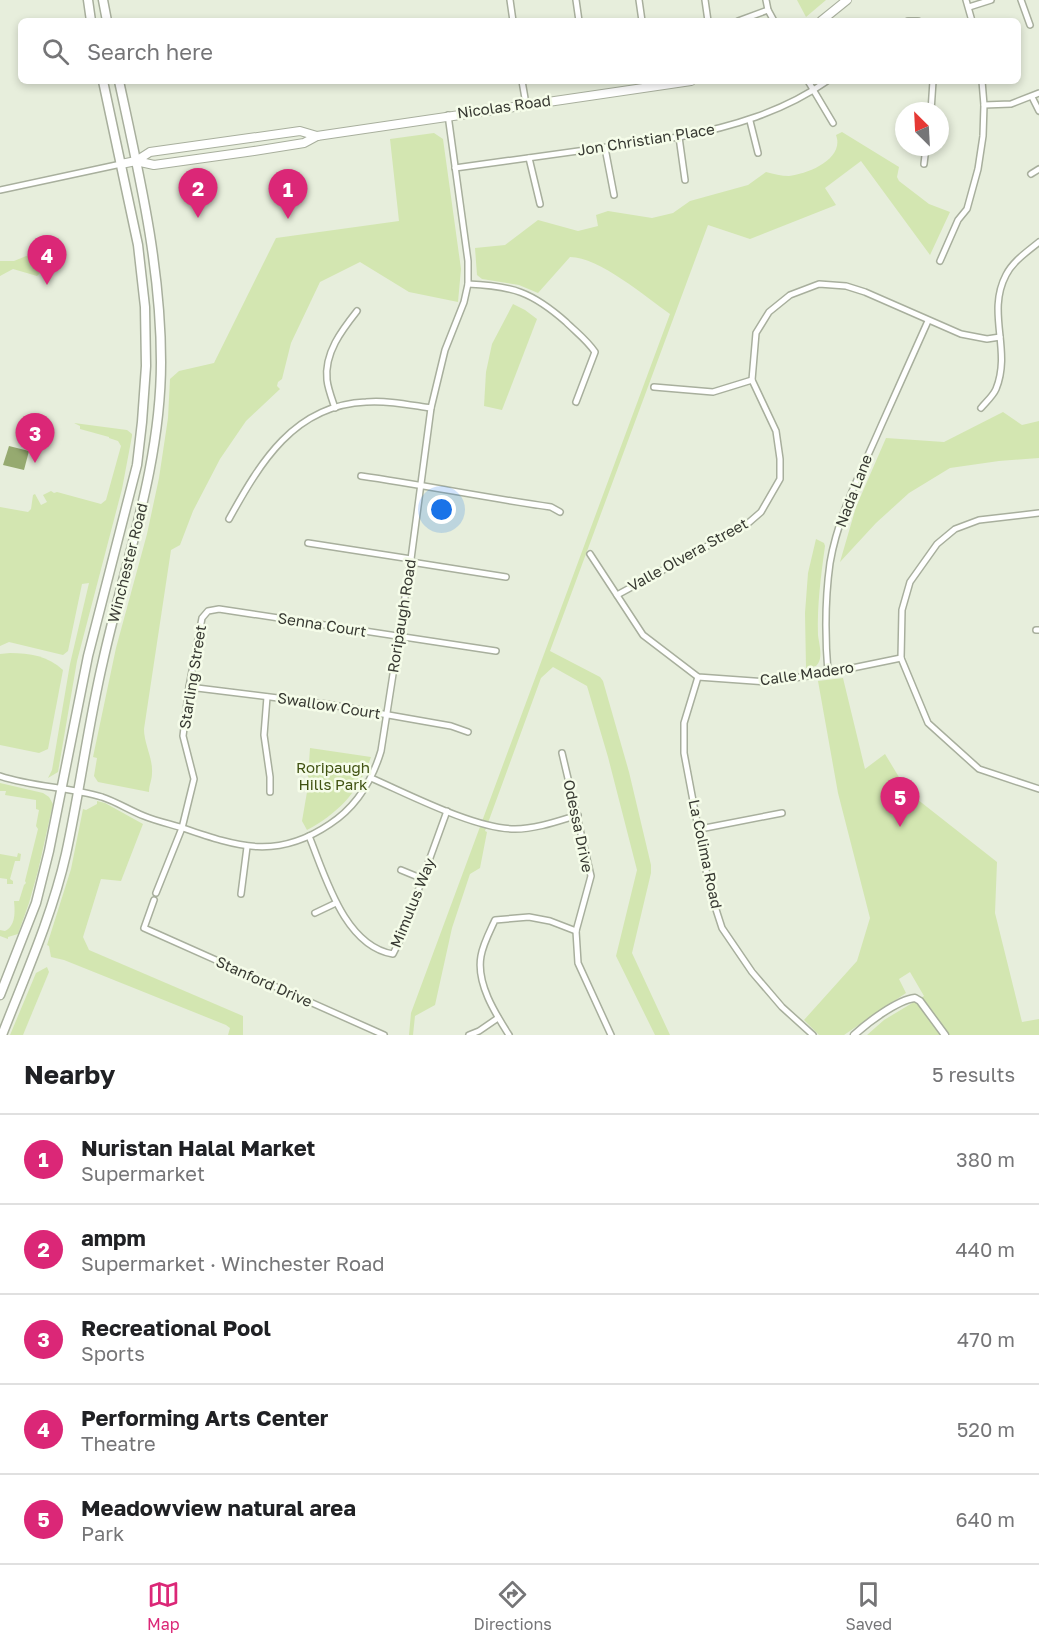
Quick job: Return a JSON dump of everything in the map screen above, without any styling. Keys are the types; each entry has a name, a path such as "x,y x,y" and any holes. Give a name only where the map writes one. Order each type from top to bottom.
{"main road":[{"path":"88,0 91,18"},
{"path":"103,0 106,18"},
{"path":"825,18 847,0"},
{"name":"Winchester Road","path":"0,995 36,903 50,851 88,656 137,465 142,422 146,366 145,307 138,245 104,84"},
{"name":"Winchester Road","path":"2,1035 57,886 65,855 103,660 151,468 157,423 161,365 158,287 152,241 120,84"},
{"name":"Nicolas Road","path":"136,161 154,165 304,144 317,136 669,84"},
{"name":"Nicolas Road","path":"121,164 136,161 150,152 300,131 317,136"}],"street":[{"path":"510,0 513,18"},
{"path":"576,0 579,18"},
{"path":"639,0 642,18"},
{"path":"705,0 708,18"},
{"path":"766,0 772,18"},
{"path":"966,0 971,18"},
{"path":"969,8 991,0"},
{"path":"1021,0 1030,25"},
{"path":"746,18 768,10"},
{"path":"523,84 526,104"},
{"path":"810,84 833,123"},
{"name":"Jon Christian Place","path":"455,168 680,137 750,121 813,91 823,84"},
{"path":"932,102 933,84"},
{"path":"939,261 958,220 967,209 978,169 984,105 982,84"},
{"path":"984,105 1011,104 1039,93"},
{"path":"1032,97 1039,111"},
{"name":"Roripaugh Road","path":"0,776 61,790 91,794 123,804 143,815 214,839 247,847 280,845 309,836 344,814 353,805 371,778 381,752 411,561 431,408 445,350 458,323 468,284 468,261 448,115"},
{"path":"750,121 758,153"},
{"path":"680,137 685,180"},
{"path":"605,148 614,195"},
{"path":"924,164 925,156"},
{"path":"529,158 540,204"},
{"name":"Nicolas Road","path":"0,190 121,164"},
{"path":"1031,174 1039,169"},
{"path":"981,408 995,391 1003,364 996,311 999,290 1007,273 1018,259 1039,242"},
{"path":"468,284 510,288 531,296 546,304 589,342 595,352 576,402"},
{"path":"654,387 712,392 752,380 756,333 766,315 790,295 819,284 846,286 865,292 972,338 1000,337"},
{"path":"335,408 327,379 329,362 341,331 357,311"},
{"name":"Nada Lane","path":"828,673 825,641 828,586 838,532 864,462 928,321"},
{"name":"Valle Olvera Street","path":"617,595 746,525 761,512 780,479 780,459 776,431 752,380"},
{"path":"229,519 245,490 276,446 298,426 335,408 352,403 369,401 431,408"},
{"path":"361,476 551,507 560,512"},
{"path":"1039,513 979,520 955,529 937,544 910,582 902,610 901,658 928,723 979,769 1039,789"},
{"path":"308,543 506,577"},
{"path":"590,554 643,635 698,677"},
{"name":"Senna Court","path":"219,609 496,651"},
{"name":"Starling Street","path":"156,893 182,828 194,779 183,736 189,687 202,618 208,611 219,609"},
{"name":"Calle Madero","path":"698,677 767,682 828,673 901,658"},
{"name":"La Colima Road","path":"698,677 684,723 684,753 710,891 722,928 752,972 782,1007 813,1035"},
{"name":"Swallow Court","path":"189,687 326,704 451,726 468,732"},
{"path":"267,697 264,735 270,792"},
{"name":"Odessa Drive","path":"562,753 591,876 576,931 578,963 611,1035"},
{"path":"371,778 447,811 485,824 514,829 545,825 578,814"},
{"name":"Mimulus Way","path":"309,836 336,903 353,930 385,953 393,954 401,938 447,811"},
{"path":"700,830 782,813"},
{"path":"241,894 247,847"},
{"path":"401,870 423,879"},
{"name":"Stanford Drive","path":"154,900 144,928 384,1035"},
{"path":"315,913 336,903"},
{"path":"509,1035 498,1018 482,983 481,956 495,920 529,917 550,921 576,931"},
{"path":"854,1035 909,998 920,1001 945,1035"},
{"path":"469,1035 498,1018"}],"green space":[{"path":"797,0 826,0 806,17"},
{"path":"842,132 899,167 897,177 899,181 929,204 950,212 930,255 861,161 825,188 836,205 750,239 708,225 550,651 600,677 603,681 629,772 651,865 632,953 670,1035 655,1035 616,956 637,870 587,686 553,667 541,678 485,831 487,832 480,868 470,874 452,928 435,1005 415,1016 413,1035 409,1035 411,1013 670,314 622,279 582,259 570,257 538,293 519,285 482,279 477,275 475,248 505,245 538,220 578,231 598,226 596,215 608,211 652,218 673,213 690,201 748,185 766,172 797,175 823,164 830,158 837,144 836,135"},
{"path":"434,133 443,139 461,269 458,302 409,292 360,262 320,282 291,343 282,379 277,386 280,389 246,421 220,459 193,511 180,545 171,550 144,729 152,767 149,792 98,782 94,776 97,758 93,757 116,648 147,534 159,478 168,418 170,379 179,371 214,363 276,238 399,221 390,139"},
{"path":"41,250 63,256 59,264 43,270 37,276 13,269 0,276 0,261 14,261"},
{"path":"513,304 537,319 502,410 484,406 486,372 492,344"},
{"path":"1003,412 1022,425 1039,421 1039,458 950,468 909,493 876,523 840,562 856,507 886,438 944,442"},
{"path":"74,423 127,430 132,436 122,489 77,661 58,772 48,778 52,770 70,664 89,583 82,584 68,651 63,655 9,642 0,646 0,507 28,512 31,509 33,495 35,494 41,505 47,502 43,495 51,491 101,504 106,500 121,446 118,441 80,429 80,426"},
{"path":"816,539 825,546 818,613 820,659 816,666 806,668 805,613 808,573"},
{"path":"0,654 38,656 51,661 63,670 48,749 39,753 0,745"},
{"path":"843,678 865,769 885,754 908,792 997,862 995,913 1022,1022 1039,1019 1039,1035 867,1035 884,1020 924,996 910,972 899,979 906,993 844,1035 819,1035 804,1020 857,961 870,918 838,793 818,681"},
{"name":"Roripaugh Hills Park","path":"310,748 371,757 347,800 329,816 307,830 302,821 307,792"},
{"path":"0,783 43,793 53,804 29,903 18,934 8,939 0,936 0,930 5,931 11,926 14,918 14,901 19,901 26,883 38,829 36,826 39,810 36,809 36,800 5,795 6,791 0,791"},
{"path":"97,801 143,824 121,881 101,879 83,937 89,950 243,1016 243,1035 228,1035 230,1028 226,1025 64,960 51,957 47,945 71,869 83,809 86,810 97,804"},
{"path":"18,853 21,854 20,861 15,861 10,879 13,884 7,884 7,879 0,878 0,854 17,857"},
{"path":"47,967 49,972 23,1035 10,1035 36,973"}],"shaded area":[{"path":"9,446 29,451 24,470 3,465"}],"place":[{"name":"ampm","path":"198,218"},
{"name":"Nuristan Halal Market","path":"288,219"},
{"name":"Performing Arts Center","path":"47,285"},
{"name":"Recreational Pool","path":"35,463"},
{"name":"Meadowview natural area","path":"900,827"}]}
